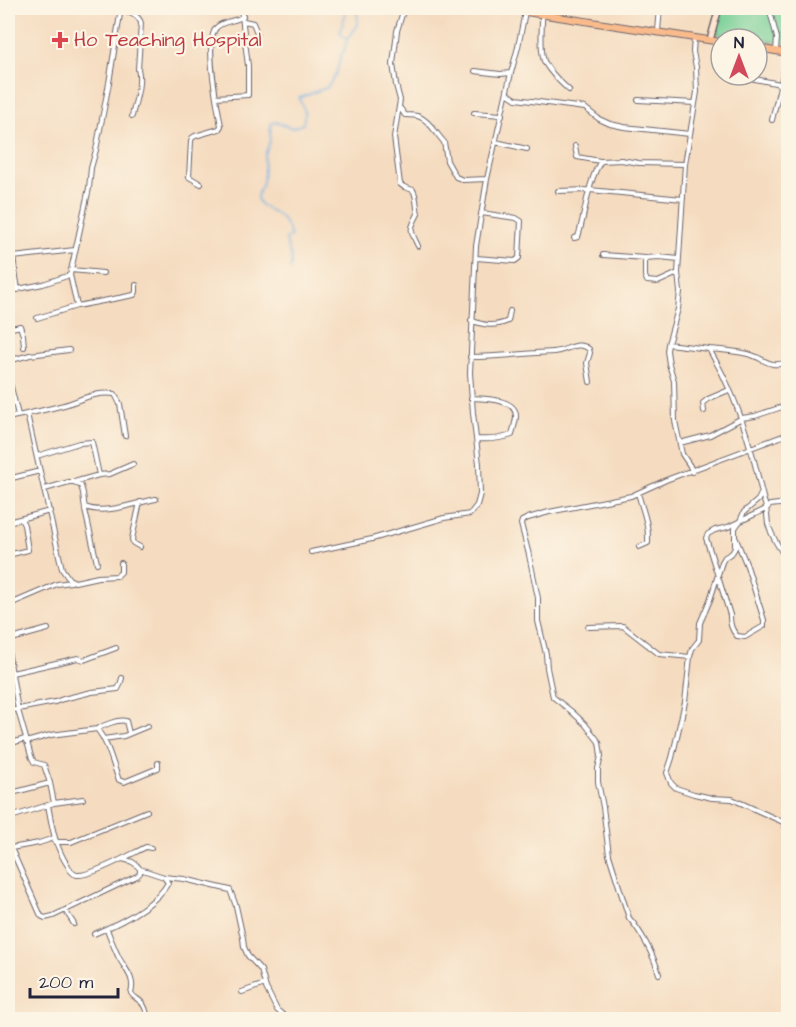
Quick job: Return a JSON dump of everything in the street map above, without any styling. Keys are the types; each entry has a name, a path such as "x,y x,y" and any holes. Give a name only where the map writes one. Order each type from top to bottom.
{"main road":[{"path":"500,8 525,11 543,10 709,40"},
{"path":"769,50 788,53"}],"street":[{"path":"77,306 71,273 109,83 121,8 139,18 141,23 139,81 132,116"},
{"path":"216,97 248,95 248,66 242,8"},
{"path":"404,8 397,31 393,64 400,100 394,141 400,184 413,190 416,195 418,214 411,225 411,230 418,246"},
{"path":"658,31 660,8"},
{"path":"714,27 719,8"},
{"path":"769,8 777,38 776,51"},
{"path":"543,10 543,59 569,90"},
{"path":"311,552 372,539 444,518 470,514 477,505 480,494 477,439 471,398 470,357 476,246 487,179 525,11"},
{"path":"201,184 189,177 191,141 195,136 221,128 212,75 214,31 219,25 243,18 254,24 256,33"},
{"path":"692,472 682,454 675,421 674,381 667,351 680,292 678,273 685,164 697,81 693,52 694,37"},
{"path":"772,120 788,53"},
{"path":"475,71 491,74 511,73"},
{"path":"769,82 780,84"},
{"path":"507,93 516,99 585,108 599,119 617,125 690,134"},
{"path":"638,100 695,103"},
{"path":"399,108 405,115 421,117 436,131 444,142 447,161 456,177 463,180 487,179"},
{"path":"474,112 502,115"},
{"path":"496,142 527,149"},
{"path":"575,146 577,157 601,161 685,164"},
{"path":"574,238 578,237 590,190 601,161"},
{"path":"558,191 590,190 683,199"},
{"path":"476,258 515,261 519,258 521,220 481,213"},
{"path":"8,244 13,257 18,290"},
{"path":"13,257 75,249"},
{"path":"603,255 645,258 659,256 679,259"},
{"path":"645,258 646,281 658,282 678,273"},
{"path":"8,291 43,284 71,273 103,273"},
{"path":"37,318 77,306 134,295 136,285"},
{"path":"471,320 488,326 504,324 508,321 510,311"},
{"path":"8,329 20,326 24,347"},
{"path":"668,344 736,351 752,355 769,364 789,362"},
{"path":"470,357 556,352 567,347 584,346 589,349 590,353 587,363 590,382"},
{"path":"710,349 742,418 769,526 780,550 789,560"},
{"path":"8,361 30,355 69,350"},
{"path":"8,375 9,392 18,416"},
{"path":"704,411 703,402 729,390"},
{"path":"8,418 67,404 88,396 115,394 120,404 126,436"},
{"path":"471,398 498,400 512,405 515,409 512,435 490,440 477,439"},
{"path":"680,443 710,435 742,418 789,405"},
{"path":"27,414 62,569 71,582"},
{"path":"659,974 653,956 629,918 609,855 598,782 601,756 599,742 585,724 554,696 538,621 538,597 530,555 521,524 522,520 549,512 631,496 666,480 789,434"},
{"path":"37,456 79,443 92,442 99,475"},
{"path":"45,489 110,474 133,464"},
{"path":"8,479 40,471"},
{"path":"74,482 81,486 97,563"},
{"path":"638,493 648,520 648,543 639,547"},
{"path":"761,494 758,500 744,512 735,528 735,548 732,553 725,556 722,562 710,600 700,622 699,640 692,649 690,657 685,702 667,777 676,788 694,794 732,799 783,822 789,833"},
{"path":"85,507 108,509 156,499"},
{"path":"140,502 132,539 133,543 140,547"},
{"path":"736,538 762,612 764,626 745,637 736,636 730,625 730,615 706,538 715,530 729,527 770,506 789,503"},
{"path":"8,522 50,511"},
{"path":"8,555 28,550 21,519"},
{"path":"8,605 57,584 120,575 121,563"},
{"path":"588,627 623,626 659,654 690,657"},
{"path":"8,640 48,629"},
{"path":"12,673 78,658 84,660 116,648"},
{"path":"8,650 18,710 26,741 34,762 44,765 54,803"},
{"path":"8,711 92,692 118,689 122,678"},
{"path":"8,744 97,729 122,719 126,721 129,733"},
{"path":"104,739 124,736 148,726"},
{"path":"97,729 111,754 120,780 124,782 152,771 158,768 159,763"},
{"path":"8,795 50,783"},
{"path":"8,818 54,803 82,799"},
{"path":"48,805 54,840 62,859 76,875 95,871 146,847 151,848"},
{"path":"11,848 54,840 71,842 147,811"},
{"path":"8,843 41,916 45,918 137,876 140,869"},
{"path":"122,859 134,861 140,869 164,877 190,880 230,890 248,956 261,970 277,1010 289,1020"},
{"path":"94,934 132,914 159,896 168,883 164,877"},
{"path":"65,910 74,924"},
{"path":"107,928 120,959 128,970 133,987 131,993 145,1006 147,1020"},
{"path":"242,992 265,984"}],"green space":[{"path":"721,8 788,8 788,44 769,41 769,27 717,27"}],"waterway":[{"path":"290,269 291,256 286,239 291,236 285,222 263,206 257,198 263,182 264,158 270,141 271,124 276,122 292,128 303,124 305,112 299,98 328,87 336,74 347,40 340,32 345,8"},
{"path":"347,39 358,25 357,8"}],"place":[{"name":"Ho Teaching Hospital","path":"60,40"}]}
